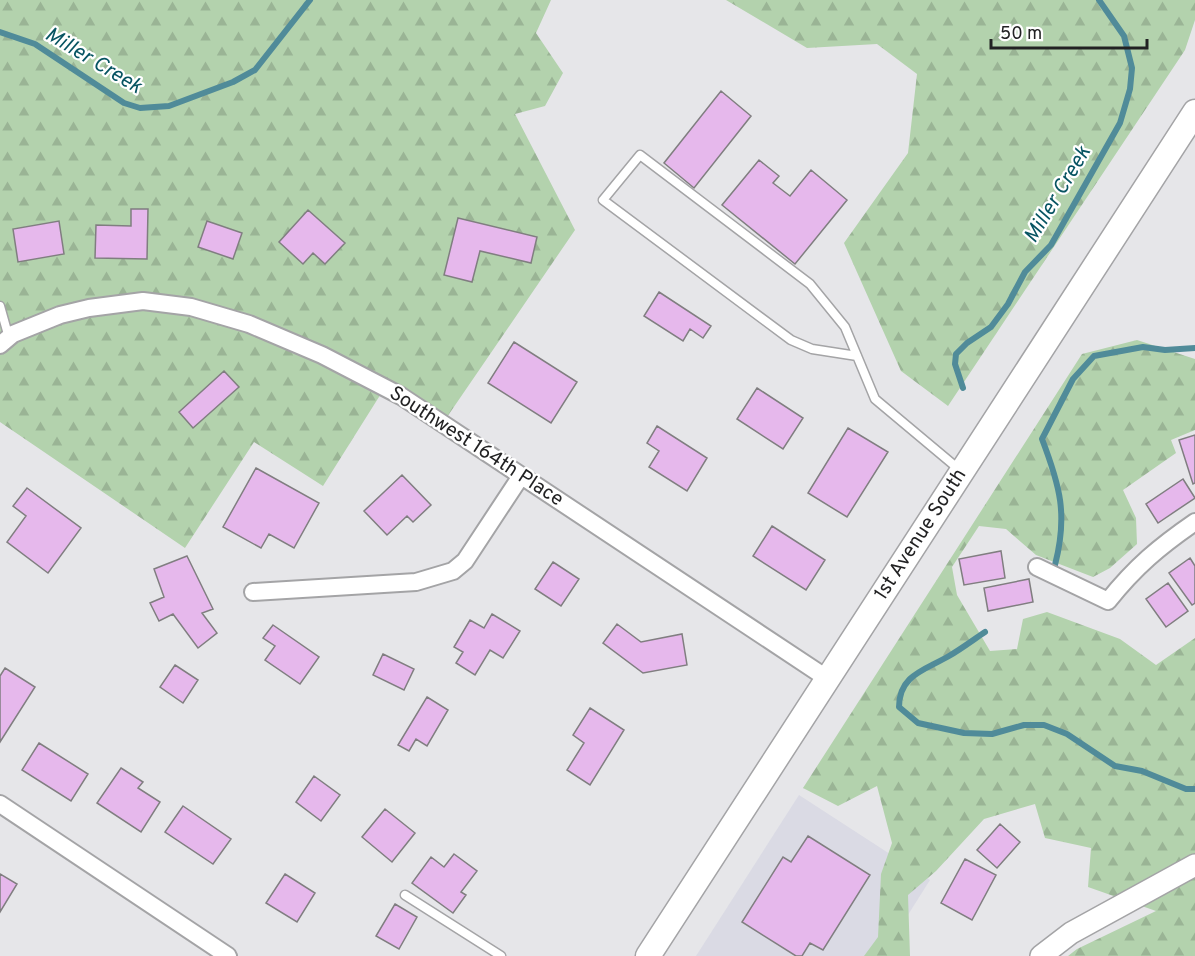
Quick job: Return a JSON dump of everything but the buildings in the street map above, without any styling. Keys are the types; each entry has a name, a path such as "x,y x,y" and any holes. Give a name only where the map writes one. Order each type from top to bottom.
{"main road":[{"name":"1st Avenue South","path":"648,956 1195,112"}],"street":[{"name":"Southwest 164th Place","path":"4,341 33,324 89,308 143,302 191,307 249,324 322,355 401,396 828,679"},
{"path":"253,592 416,582 453,571 465,561 521,476"},
{"path":"1037,567 1108,601 1138,564 1195,522"},
{"path":"0,804 228,956"},
{"path":"1041,956 1071,933 1195,865"}],"lane":[{"path":"857,356 812,349 791,340 603,200 640,155 810,284 845,327 875,399 963,473"},
{"path":"0,306 4,341"},
{"path":"405,895 501,956"}],"shaded area":[{"path":"799,795 930,880 882,956 696,956"}],"green space":[{"path":"0,0 551,0 536,33 563,73 545,106 515,114 575,230 447,417 389,381 323,486 254,442 185,548 0,422"},
{"path":"726,0 1195,0 1195,20 1185,50 948,406 901,371 844,243 908,153 917,74 877,44 807,48"},
{"path":"1137,340 1195,359 1195,430 1171,440 1176,453 1123,490 1136,518 1137,544 1110,568 1093,577 1036,555 1006,529 979,526 952,567 957,595 990,651 1017,649 1023,619 1047,612 1120,639 1156,665 1195,638 1195,956 1068,956 1077,949 1156,911 1088,887 1091,848 1045,838 1035,804 984,819 936,871 908,895 910,956 864,956 878,937 881,874 892,843 877,786 838,806 803,788 1082,354"}],"waterway":[{"name":"Miller Creek","path":"0,32 35,44 124,103 140,108 169,106 233,82 255,70 310,0"},
{"name":"Miller Creek","path":"963,388 955,364 956,354 967,343 991,327 1008,304 1025,272 1051,245 1120,123 1130,89 1132,68 1124,36 1099,0"},
{"path":"1055,565 1061,531 1060,501 1042,439 1073,379 1094,356 1143,347 1165,350 1195,348"},
{"name":"Miller Creek","path":"985,632 908,680 900,696 899,707 918,723 964,733 992,734 1024,725 1044,725 1067,734 1115,766 1142,771 1186,789 1195,789"}]}
